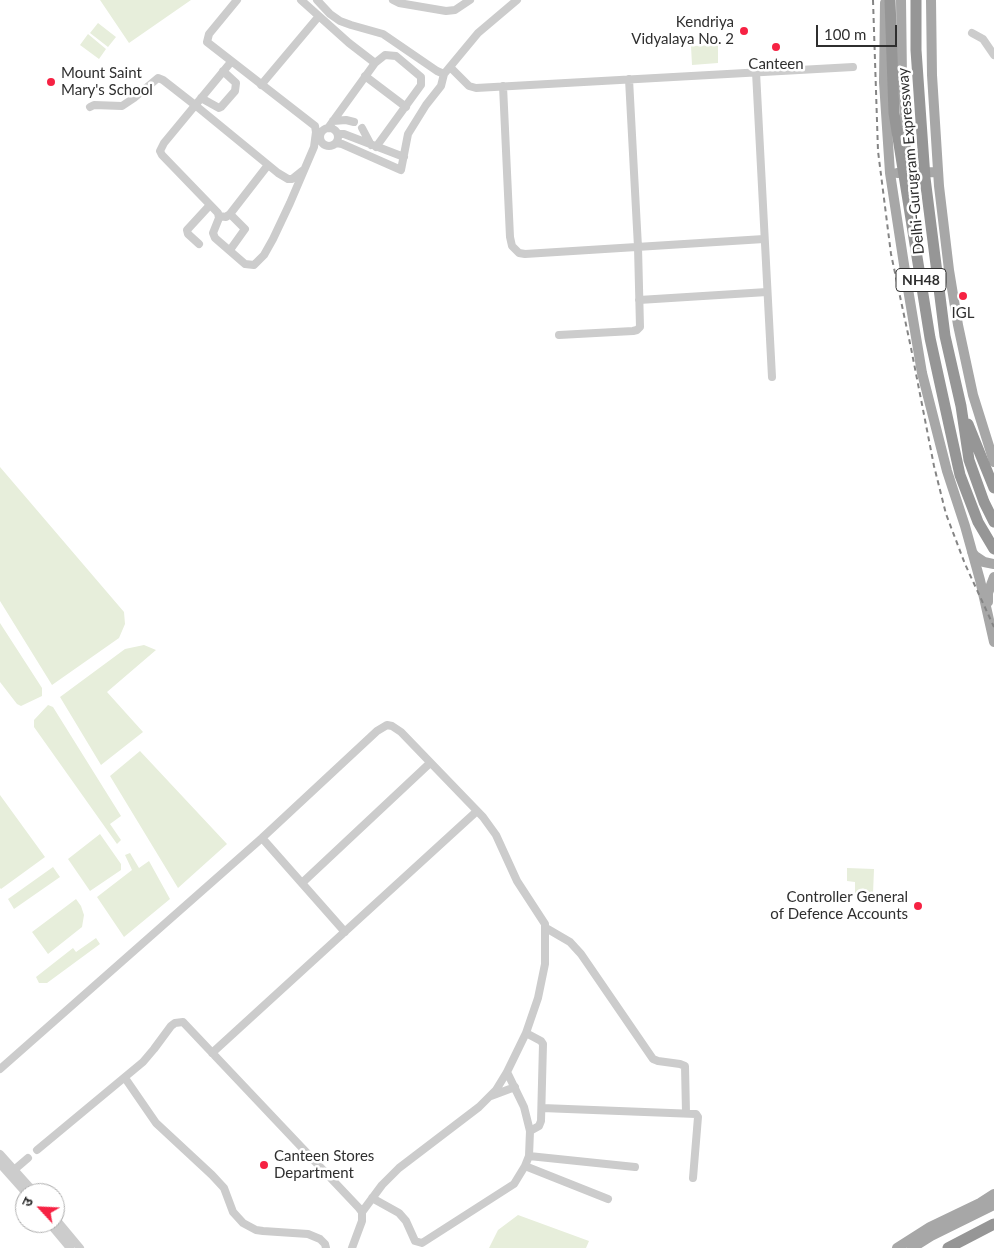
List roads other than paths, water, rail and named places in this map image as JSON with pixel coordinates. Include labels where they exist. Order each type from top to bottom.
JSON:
[{"type":"highway","name":"Delhi-Gurugram Expressway","points":[[890,0],[894,113],[930,338],[958,467],[971,506],[994,550]]},
{"type":"highway","name":"Delhi-Gurugram Expressway","points":[[916,0],[916,50],[925,178],[945,336],[961,406],[970,460],[976,481],[994,522]]},
{"type":"highway","points":[[961,406],[994,488]]},
{"type":"highway","points":[[948,1248],[994,1224]]},
{"type":"main road","points":[[885,0],[884,82],[890,173],[922,373],[980,580],[994,642]]},
{"type":"main road","points":[[901,0],[906,189]]},
{"type":"main road","points":[[931,0],[932,75],[938,172],[949,270],[958,325],[973,395],[994,462]]},
{"type":"main road","points":[[890,173],[938,172]]},
{"type":"main road","points":[[938,434],[949,447],[962,448],[976,438],[982,424]]},
{"type":"main road","points":[[970,548],[979,559],[988,564],[994,564]]},
{"type":"main road","points":[[989,618],[988,593],[994,577]]},
{"type":"main road","points":[[897,1248],[930,1227],[980,1203],[993,1200]]},
{"type":"main road","points":[[912,1248],[993,1200]]},
{"type":"street","points":[[237,0],[209,34],[207,40],[210,46],[315,126],[325,127],[338,134],[344,134],[404,157]]},
{"type":"street","points":[[302,0],[349,43],[375,63]]},
{"type":"street","points":[[317,0],[330,14],[340,20],[383,34],[444,74]]},
{"type":"street","points":[[393,0],[400,3],[451,11],[470,0]]},
{"type":"street","points":[[321,141],[331,146],[336,143],[342,144],[401,170],[408,134],[426,105],[441,86],[444,74],[478,33],[516,0]]},
{"type":"street","points":[[261,85],[319,16]]},
{"type":"street","points":[[972,33],[983,39],[994,55]]},
{"type":"street","points":[[219,216],[219,220],[213,230],[213,235],[241,261],[254,265],[261,258],[273,239],[312,154],[319,151],[320,135],[325,127],[375,63],[385,55],[396,56],[421,77],[421,85],[406,107],[374,146]]},
{"type":"street","points":[[231,62],[164,143],[160,151],[219,216],[226,217],[268,165]]},
{"type":"street","points":[[450,67],[472,88],[853,66]]},
{"type":"street","points":[[202,98],[219,108],[235,91],[236,83],[223,71]]},
{"type":"street","points":[[756,72],[772,377]]},
{"type":"street","points":[[366,76],[406,107]]},
{"type":"street","points":[[90,107],[94,105],[122,106],[158,78],[288,179],[292,179],[305,167]]},
{"type":"street","points":[[558,335],[637,330],[640,324],[629,79]]},
{"type":"street","points":[[503,86],[510,237],[515,250],[525,254],[764,240]]},
{"type":"street","points":[[325,127],[346,120],[354,122]]},
{"type":"street","points":[[362,128],[374,146]]},
{"type":"street","points":[[336,143],[338,134]]},
{"type":"street","points":[[199,244],[188,234],[187,230],[210,205]]},
{"type":"street","points":[[230,214],[245,229],[230,250]]},
{"type":"street","points":[[639,300],[767,292]]},
{"type":"street","points":[[0,1069],[262,838],[381,727],[387,725],[396,728],[477,811],[496,835],[516,881],[543,918],[546,928],[544,974],[526,1033],[507,1072],[490,1097],[399,1168],[382,1185],[362,1212],[362,1221],[352,1248]]},
{"type":"street","points":[[302,883],[430,763]]},
{"type":"street","points":[[212,1053],[477,811]]},
{"type":"street","points":[[262,838],[345,932]]},
{"type":"street","points":[[546,928],[563,937],[581,954],[654,1060],[685,1066],[686,1113]]},
{"type":"street","points":[[37,1150],[125,1078],[149,1055],[171,1026],[179,1022],[186,1024],[362,1212]]},
{"type":"street","points":[[526,1033],[543,1043],[540,1124],[530,1131]]},
{"type":"street","points":[[372,1198],[400,1213],[406,1221],[415,1241],[422,1243],[514,1184],[529,1156],[530,1131],[524,1107],[507,1072]]},
{"type":"street","points":[[125,1078],[159,1126],[224,1188],[233,1212],[243,1222],[263,1232],[298,1233],[314,1236],[322,1241],[326,1248]]},
{"type":"street","points":[[490,1097],[515,1087]]},
{"type":"street","points":[[542,1108],[696,1114],[698,1116],[693,1178]]},
{"type":"street","points":[[0,1154],[26,1183]]},
{"type":"street","points":[[529,1156],[635,1167]]},
{"type":"street","points":[[14,1170],[28,1158]]},
{"type":"street","points":[[0,1164],[17,1183]]},
{"type":"street","points":[[525,1166],[608,1198]]},
{"type":"street","points":[[65,1230],[80,1248]]},
{"type":"street","points":[[57,1233],[70,1248]]},
{"type":"railway","points":[[873,0],[878,151],[891,254],[934,466],[946,514],[965,564],[994,627]]},
{"type":"place","name":"Kendriya Vidyalaya No. 2","points":[[744,31]]},
{"type":"place","name":"Canteen","points":[[776,47]]},
{"type":"place","name":"Mount Saint Mary's School","points":[[51,82]]},
{"type":"place","name":"IGL","points":[[963,296]]},
{"type":"place","name":"Controller General of Defence Accounts","points":[[918,906]]},
{"type":"place","name":"Canteen Stores Department","points":[[264,1165]]}]
